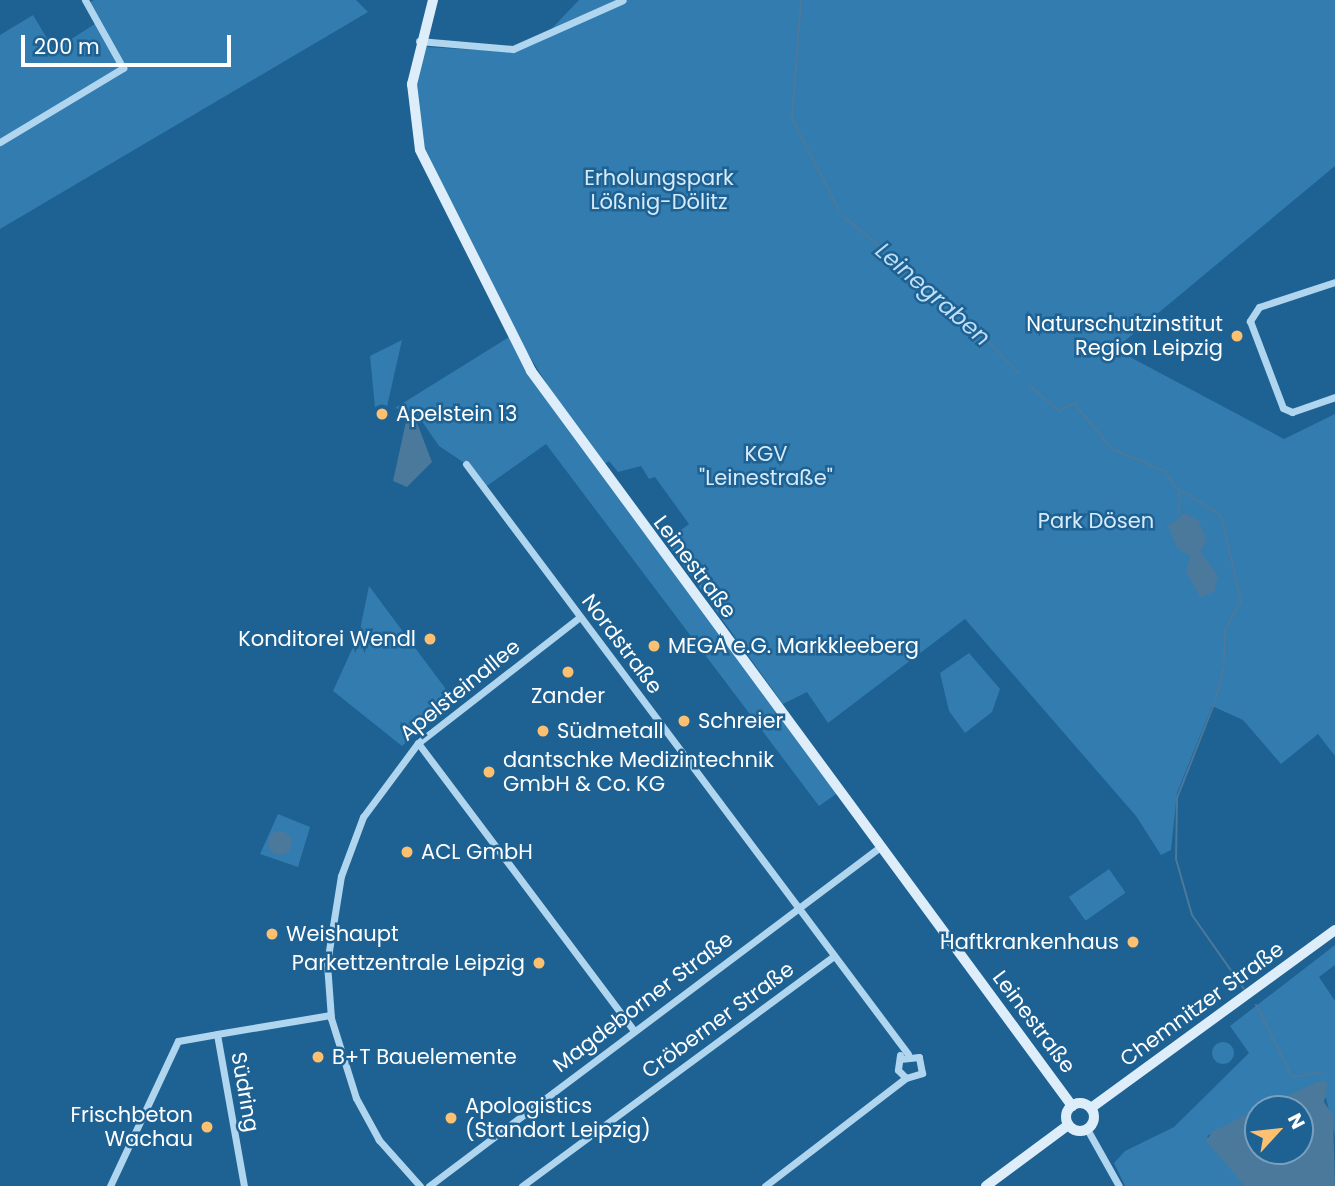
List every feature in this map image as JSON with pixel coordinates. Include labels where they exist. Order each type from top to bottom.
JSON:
[{"type":"main road","name":"Leinestraße","points":[[433,0],[418,41],[412,94],[420,150],[531,371],[1072,1106]]},
{"type":"main road","name":"Chemnitzer Straße","points":[[1091,1108],[1335,930]]},
{"type":"main road","points":[[986,1186],[1068,1125],[1072,1106],[1091,1108],[1087,1129],[1068,1125]]},
{"type":"street","points":[[0,142],[123,68],[85,0]]},
{"type":"street","points":[[418,41],[513,49],[623,0]]},
{"type":"street","points":[[1335,282],[1259,307],[1250,321],[1283,408],[1292,412],[1335,397]]},
{"type":"street","name":"Nordstraße","points":[[466,464],[899,1047],[908,1054]]},
{"type":"street","name":"Apelsteinallee","points":[[420,1186],[379,1140],[356,1098],[330,1015],[332,920],[349,846],[386,779],[418,743],[580,617]]},
{"type":"street","points":[[418,743],[634,1031]]},
{"type":"street","name":"Magdeborner Straße","points":[[429,1186],[880,847]]},
{"type":"street","name":"Cröberner Straße","points":[[522,1186],[834,957]]},
{"type":"street","name":"Südring","points":[[244,1186],[217,1034],[330,1015]]},
{"type":"street","points":[[110,1186],[178,1041],[217,1034]]},
{"type":"street","points":[[899,1047],[906,1078]]},
{"type":"street","points":[[765,1186],[906,1078],[917,1078],[923,1067],[919,1057],[908,1054],[900,1059]]},
{"type":"street","points":[[1087,1129],[1119,1186]]},
{"type":"green space","points":[[94,0],[356,0],[368,12],[0,229],[0,35],[33,15],[54,50],[98,22],[87,4]]},
{"type":"green space","points":[[579,0],[1335,0],[1335,166],[1115,349],[1284,439],[1335,414],[1335,756],[1318,734],[1281,764],[1243,720],[1212,706],[1177,793],[1171,850],[1161,855],[1136,816],[965,619],[828,723],[807,692],[783,704],[666,541],[689,524],[655,477],[649,479],[641,466],[618,472],[609,461],[603,465],[558,402],[512,328],[422,142],[415,89],[426,47],[515,52],[539,42]]},
{"type":"green space","points":[[511,336],[839,792],[819,806],[546,444],[484,488],[466,464],[439,446],[417,414],[395,408]]},
{"type":"green space","points":[[402,340],[386,411],[375,408],[370,356]]},
{"type":"green space","points":[[369,586],[454,700],[402,746],[333,691],[359,634]]},
{"type":"green space","points":[[969,653],[1000,689],[992,712],[965,733],[949,711],[940,673]]},
{"type":"green space","points":[[278,814],[310,827],[298,867],[260,854]]},
{"type":"green space","points":[[1109,869],[1126,893],[1085,921],[1069,897]]},
{"type":"green space","points":[[1335,945],[1335,965],[1319,977],[1335,1001],[1335,1136],[1326,1098],[1314,1101],[1314,1095],[1244,1095],[1244,1117],[1207,1136],[1245,1186],[1125,1186],[1114,1163],[1125,1151],[1174,1127],[1249,1053],[1230,1026]]},
{"type":"green space","points":[[1223,1042],[1231,1045],[1234,1053],[1231,1061],[1223,1064],[1215,1061],[1212,1053],[1215,1045]]},
{"type":"shaded area","points":[[407,417],[417,423],[432,462],[407,487],[393,481]]},
{"type":"shaded area","points":[[1185,513],[1199,521],[1207,541],[1200,551],[1218,576],[1214,592],[1200,597],[1186,571],[1190,556],[1177,548],[1168,526]]},
{"type":"shaded area","points":[[280,831],[289,834],[292,843],[289,852],[280,855],[271,852],[268,843],[271,834]]},
{"type":"shaded area","points":[[1322,1080],[1328,1083],[1324,1102],[1333,1115],[1335,1186],[1245,1186],[1206,1141],[1212,1132],[1244,1116],[1244,1165],[1314,1165],[1314,1095],[1289,1095]]},
{"type":"waterway","name":"Leinegraben","points":[[801,0],[792,118],[839,211]]},
{"type":"waterway","name":"Leinegraben","points":[[844,217],[958,311],[1019,373]]},
{"type":"waterway","name":"Leinegraben","points":[[1029,385],[1059,411],[1075,403],[1081,412]]},
{"type":"waterway","name":"Leinegraben","points":[[1083,414],[1112,449],[1165,471],[1174,486],[1221,515],[1241,601],[1225,630],[1224,662]]},
{"type":"waterway","points":[[1179,489],[1180,505]]},
{"type":"waterway","points":[[1179,508],[1179,514]]},
{"type":"waterway","name":"Leinegraben","points":[[1215,701],[1224,667]]},
{"type":"waterway","name":"Leinegraben","points":[[1214,704],[1177,798],[1176,859],[1192,915],[1244,989]]},
{"type":"waterway","name":"Leinegraben","points":[[1256,1005],[1292,1077],[1323,1072]]},
{"type":"place","name":"Naturschutzinstitut Region Leipzig","points":[[1237,336]]},
{"type":"place","name":"Apelstein 13","points":[[382,414]]},
{"type":"place","name":"Konditorei Wendl","points":[[430,639]]},
{"type":"place","name":"MEGA e.G. Markkleeberg","points":[[654,646]]},
{"type":"place","name":"Zander","points":[[568,672]]},
{"type":"place","name":"Schreier","points":[[684,721]]},
{"type":"place","name":"Südmetall","points":[[543,731]]},
{"type":"place","name":"dantschke Medizintechnik GmbH & Co. KG","points":[[489,772]]},
{"type":"place","name":"ACL GmbH","points":[[407,852]]},
{"type":"place","name":"Weishaupt","points":[[272,934]]},
{"type":"place","name":"Haftkrankenhaus","points":[[1133,942]]},
{"type":"place","name":"Parkettzentrale Leipzig","points":[[539,963]]},
{"type":"place","name":"B+T Bauelemente","points":[[318,1057]]},
{"type":"place","name":"Apologistics (Standort Leipzig)","points":[[451,1118]]},
{"type":"place","name":"Frischbeton Wachau","points":[[207,1127]]},
{"type":"park label","name":"Erholungspark Lößnig-Dölitz","points":[[659,190]]},
{"type":"park label","name":"KGV \"Leinestraße\"","points":[[766,466]]},
{"type":"park label","name":"Park Dösen","points":[[1096,521]]}]
